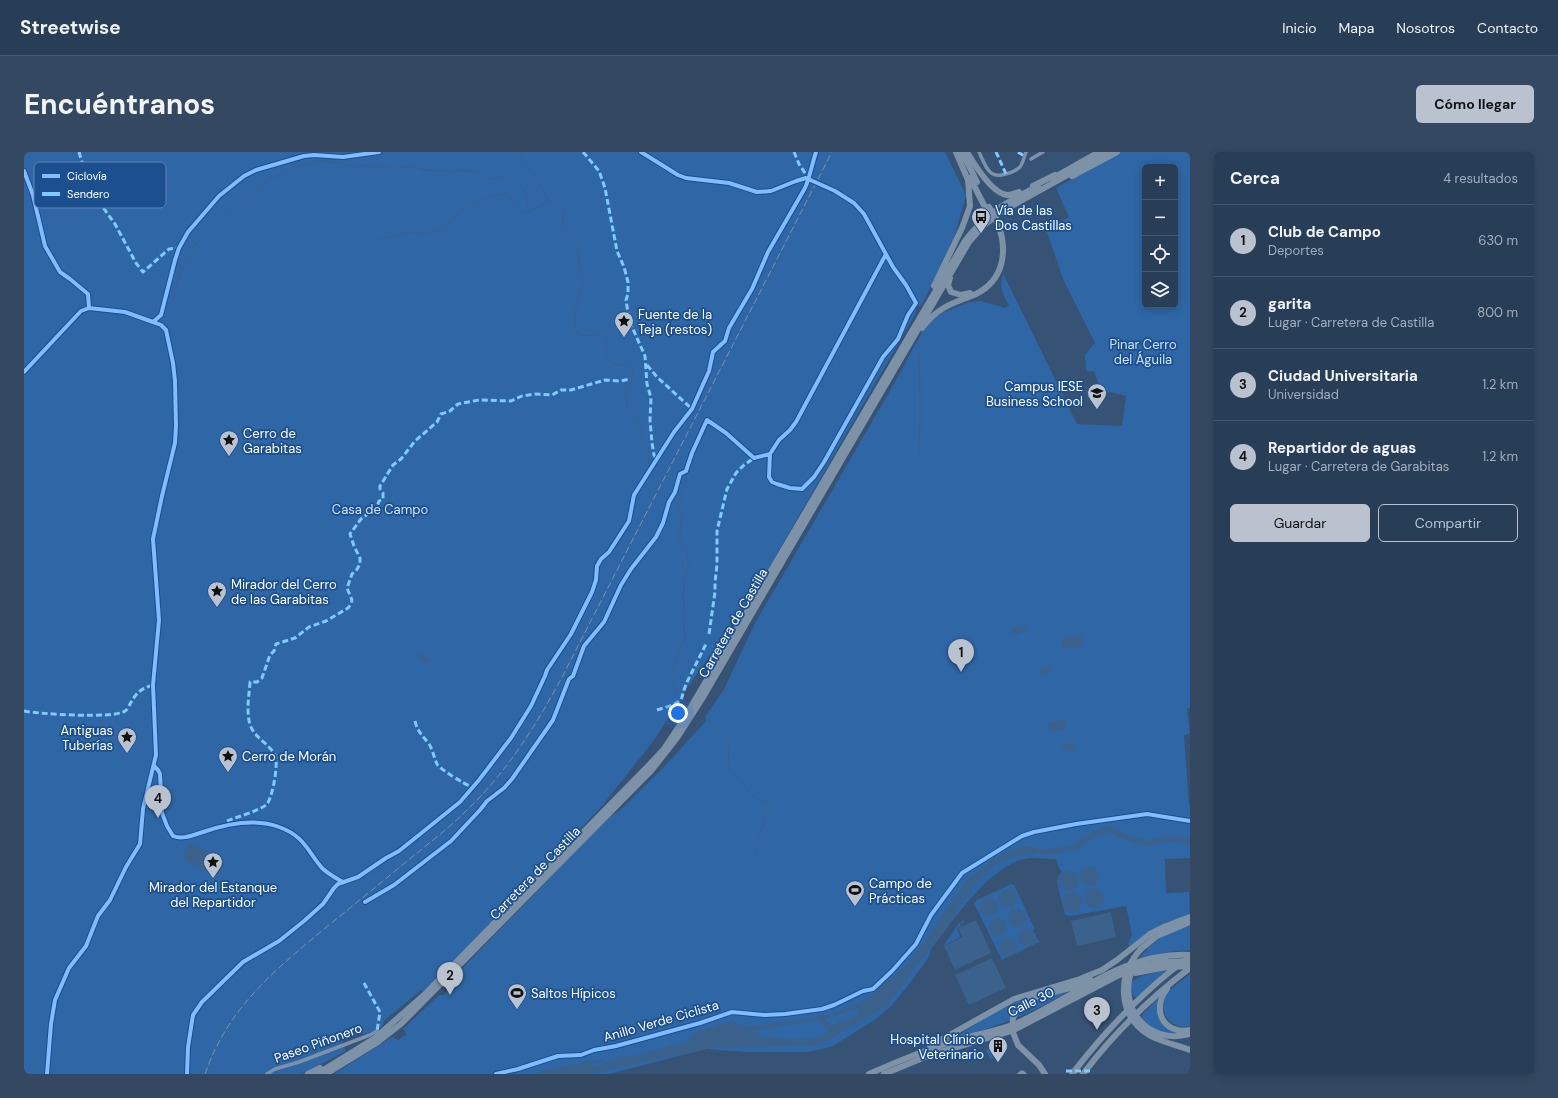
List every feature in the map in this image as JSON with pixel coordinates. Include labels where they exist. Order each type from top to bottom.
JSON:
[{"type":"highway","points":[[898,364],[921,328],[932,315],[943,308],[981,291],[996,278],[1001,266],[1003,257],[1002,239],[957,152]]},
{"type":"highway","points":[[909,334],[962,228],[969,209],[970,198],[968,180],[957,152]]},
{"type":"highway","points":[[962,152],[987,208]]},
{"type":"highway","points":[[967,152],[979,170],[994,188],[1008,195],[1019,192],[1065,171]]},
{"type":"highway","points":[[1081,162],[1094,152]]},
{"type":"highway","name":"Carretera de Castilla","points":[[699,698],[909,334],[965,241],[980,222],[1004,204],[1100,152]]},
{"type":"highway","name":"Carretera de Castilla","points":[[326,1074],[391,1032],[428,998],[668,751],[970,242],[991,218],[1109,152]]},
{"type":"highway","points":[[1030,195],[1082,172],[1117,152]]},
{"type":"highway","points":[[970,242],[966,252],[950,278],[948,285],[951,292],[955,294],[967,294],[979,288],[989,280],[996,271],[1000,261],[1001,248],[996,225]]},
{"type":"highway","name":"Carretera de Castilla","points":[[317,1074],[375,1038],[400,1017],[439,980],[648,766],[684,723]]},
{"type":"highway","points":[[912,1055],[1014,999],[1080,979],[1102,970],[1150,934],[1166,926],[1190,918]]},
{"type":"highway","points":[[1190,923],[1161,937],[1132,959],[1124,980],[1123,995],[1128,1012],[1134,1022],[1150,1036],[1190,1050]]},
{"type":"highway","points":[[1142,950],[1133,966],[1128,981],[1128,995],[1133,1012],[1142,1023],[1154,1032],[1172,1036],[1190,1034]]},
{"type":"highway","name":"Calle 30","points":[[869,1074],[912,1055],[1013,1024],[1041,1011],[1109,973],[1135,962],[1169,955],[1190,956]]},
{"type":"highway","points":[[1072,1074],[1087,1054],[1144,994],[1190,956]]},
{"type":"highway","name":"Calle 30","points":[[884,1074],[930,1055],[1014,1030],[1029,1024],[1116,977],[1136,968],[1163,962],[1190,961]]},
{"type":"highway","points":[[1029,1024],[1035,1023],[1135,972],[1167,967],[1189,968]]},
{"type":"highway","points":[[1083,1074],[1094,1059],[1125,1024],[1157,994],[1189,968]]},
{"type":"highway","points":[[1044,1072],[1018,1045],[1012,1030],[1013,1018],[1019,1007],[1030,999],[1109,973]]},
{"type":"highway","points":[[1175,980],[1161,999],[1161,1017],[1165,1024],[1169,1027],[1182,1031],[1190,1030]]},
{"type":"highway","points":[[308,1074],[359,1048]]},
{"type":"street","points":[[978,152],[989,171],[994,174],[1001,175],[1018,168],[1021,165],[1026,152]]},
{"type":"street","points":[[1031,159],[1043,152]]},
{"type":"street","points":[[811,179],[823,186]]},
{"type":"street","points":[[24,372],[74,317],[84,310],[89,308],[97,308],[125,312],[153,322],[166,330],[173,363],[177,405],[175,444],[153,539],[159,620],[153,685],[156,755],[143,809],[140,844],[110,900],[98,916],[86,946],[69,968],[55,1000],[51,1024],[47,1074]]},
{"type":"street","name":"Paseo Piñonero","points":[[267,1074],[275,1069],[299,1062],[377,1031]]},
{"type":"street","points":[[1019,1074],[1022,1072],[1025,1074]]},
{"type":"green space","name":"Casa de Campo","points":[[24,152],[945,152],[966,195],[955,235],[925,299],[920,307],[918,305],[916,307],[916,313],[770,566],[736,619],[687,688],[655,739],[602,806],[512,902],[423,992],[421,990],[384,1021],[382,1027],[369,1033],[340,1038],[346,1051],[302,1074],[24,1074]]},
{"type":"green space","name":"Pinar Cerro del Águila","points":[[1121,152],[1190,152],[1190,708],[1187,709],[1190,733],[1184,736],[1190,805],[1190,858],[1165,859],[1166,893],[1189,892],[1190,916],[1166,922],[1130,948],[1128,944],[1132,935],[1126,906],[1071,916],[1065,915],[1057,883],[1058,876],[1062,872],[1056,859],[1024,859],[1007,866],[994,875],[971,898],[931,949],[929,957],[891,1006],[876,1019],[831,1047],[808,1052],[745,1052],[706,1049],[609,1074],[334,1074],[392,1037],[398,1040],[407,1034],[403,1029],[439,995],[444,995],[449,988],[448,985],[450,981],[609,817],[619,811],[662,769],[706,721],[705,717],[724,689],[755,623],[895,382],[922,332],[934,318],[944,312],[970,302],[981,301],[1005,308],[1009,305],[1002,289],[1003,273],[1077,424],[1122,426],[1126,396],[1101,390],[1094,371],[1086,371],[1085,355],[1095,343],[1063,279],[1046,229],[1069,217],[1056,188]]},
{"type":"green space","points":[[1011,884],[1014,885],[1035,929],[1033,930],[1039,942],[1002,960],[974,903],[977,900]]},
{"type":"green space","points":[[964,920],[965,921],[960,924],[961,926],[957,928],[960,937],[943,946],[959,923]]},
{"type":"green space","points":[[1190,926],[1190,950],[1167,952],[1140,958],[1150,946],[1162,937]]},
{"type":"green space","points":[[1167,970],[1136,998],[1129,991],[1130,982],[1142,976]]},
{"type":"green space","points":[[1190,974],[1190,1026],[1178,1026],[1168,1020],[1165,1015],[1163,1004],[1169,991]]},
{"type":"green space","points":[[1069,991],[1041,1007],[1013,1019],[984,1030],[952,1039],[1007,1005],[1035,996]]},
{"type":"green space","points":[[1161,995],[1162,1021],[1187,1031],[1180,1033],[1161,1032],[1151,1027],[1141,1016]]},
{"type":"green space","points":[[998,1049],[1003,1053],[990,1059],[986,1050]]},
{"type":"shaded area","points":[[1026,626],[1027,631],[1012,635],[1011,629]]},
{"type":"shaded area","points":[[1082,635],[1083,646],[1063,649],[1061,638]]},
{"type":"shaded area","points":[[421,652],[430,659],[429,662],[427,663],[420,659],[419,654]]},
{"type":"shaded area","points":[[1050,666],[1052,672],[1040,676],[1038,670]]},
{"type":"shaded area","points":[[1064,719],[1066,728],[1051,732],[1048,723]]},
{"type":"shaded area","points":[[1074,742],[1076,749],[1064,751],[1062,745]]},
{"type":"shaded area","points":[[189,843],[226,860],[218,877],[182,859]]},
{"type":"shaded area","points":[[1023,846],[1034,848],[1036,854],[1017,856],[997,863],[975,884],[957,909],[946,930],[923,957],[886,1006],[820,1045],[711,1048],[587,1074],[536,1074],[547,1069],[557,1069],[564,1065],[576,1065],[584,1062],[606,1060],[588,1065],[598,1066],[625,1055],[628,1057],[639,1055],[678,1044],[685,1044],[695,1032],[732,1021],[741,1026],[764,1025],[813,1018],[839,1011],[860,1003],[909,963],[968,879],[995,858]],"holes":[[[855,1009],[860,1009],[853,1017],[837,1023],[826,1034],[814,1038],[796,1039],[764,1037],[758,1035],[757,1030],[825,1019]]]},
{"type":"shaded area","points":[[1089,866],[1096,869],[1099,876],[1096,883],[1089,886],[1082,883],[1079,876],[1082,869]]},
{"type":"shaded area","points":[[1068,871],[1075,874],[1078,881],[1075,888],[1068,891],[1061,888],[1058,881],[1061,874]]},
{"type":"shaded area","points":[[1094,888],[1101,891],[1104,898],[1101,905],[1094,908],[1087,905],[1084,898],[1087,891]]},
{"type":"shaded area","points":[[1008,889],[1014,892],[1017,898],[1014,904],[1008,907],[1002,904],[999,898],[1002,892]]},
{"type":"shaded area","points":[[1072,892],[1079,895],[1082,902],[1079,909],[1072,912],[1065,909],[1062,902],[1065,895]]},
{"type":"shaded area","points":[[989,898],[995,901],[998,907],[995,913],[989,916],[983,913],[980,907],[983,901]]},
{"type":"shaded area","points":[[1017,909],[1023,912],[1026,918],[1023,924],[1017,927],[1011,924],[1008,918],[1011,912]]},
{"type":"shaded area","points":[[1111,912],[1116,937],[1077,946],[1071,921]]},
{"type":"shaded area","points":[[998,918],[1004,921],[1007,927],[1004,933],[998,936],[992,933],[989,927],[992,921]]},
{"type":"shaded area","points":[[976,920],[991,953],[955,970],[944,946],[962,937],[958,928]]},
{"type":"shaded area","points":[[1027,929],[1033,932],[1036,938],[1033,944],[1027,947],[1021,944],[1018,938],[1021,932]]},
{"type":"shaded area","points":[[1008,938],[1014,941],[1017,947],[1014,953],[1008,956],[1002,953],[999,947],[1002,941]]},
{"type":"shaded area","points":[[992,958],[1006,988],[969,1005],[955,975]]},
{"type":"waterway","points":[[519,152],[523,161],[535,177],[548,200],[565,209],[563,223],[569,237],[578,247],[581,276],[584,285],[576,308],[575,331],[582,335],[589,336],[604,332],[608,337],[606,349],[609,361],[619,366],[628,365],[633,369],[632,382],[626,390],[625,396],[628,406],[639,423],[641,429],[640,436],[650,466],[658,472]]},
{"type":"waterway","points":[[173,299],[178,278],[200,235],[227,212],[245,201],[270,178],[278,176],[292,168],[316,161],[340,163],[354,167],[362,165],[376,167],[383,165],[390,168],[413,166],[434,172],[442,170],[450,173],[466,170],[478,173],[493,180],[507,175],[515,180],[524,190],[530,211]]},
{"type":"waterway","points":[[374,241],[408,232],[424,234],[442,229],[446,227],[458,213],[469,207],[477,206],[483,200],[496,195],[509,196],[521,212],[526,213],[532,210]]},
{"type":"waterway","points":[[534,209],[550,201]]},
{"type":"waterway","points":[[919,342],[919,455]]},
{"type":"waterway","points":[[673,480],[681,483],[683,486],[679,506],[682,516],[680,542],[687,554],[688,562],[688,570],[684,577],[683,595],[685,637],[673,669],[675,675],[672,682],[674,685],[675,694],[678,697]]},
{"type":"waterway","points":[[708,718],[714,728],[729,741],[728,760],[730,769],[753,796],[766,801],[770,807],[759,835],[756,850],[759,858]]},
{"type":"waterway","points":[[1028,849],[1045,852],[1076,848],[1092,836],[1111,829],[1120,835],[1145,843],[1178,838],[1190,843]]},
{"type":"waterway","points":[[850,1000],[852,1005]]},
{"type":"waterway","points":[[819,1018],[835,1032]]},
{"type":"railway","points":[[205,1074],[215,1050],[227,1029],[240,1009],[256,991],[290,957],[459,817],[494,781],[519,749],[541,715],[561,679],[832,152]]},
{"type":"marked path","points":[[79,152],[82,162]]},
{"type":"marked path","points":[[583,152],[599,171],[605,188],[617,251],[624,267],[628,282],[628,294],[626,300],[629,320],[645,356],[647,384],[651,398],[650,420],[652,443],[654,455],[657,460]]},
{"type":"marked path","points":[[794,152],[799,164],[809,179]]},
{"type":"marked path","points":[[996,152],[1006,174]]},
{"type":"marked path","points":[[1018,152],[1024,156]]},
{"type":"marked path","points":[[103,208],[115,224],[136,263],[143,272],[169,249],[179,248]]},
{"type":"marked path","points":[[647,365],[657,377],[692,409]]},
{"type":"marked path","points":[[227,821],[253,812],[266,805],[274,782],[276,766],[275,755],[255,734],[250,725],[248,709],[250,682],[257,682],[262,678],[270,655],[274,651],[276,644],[295,638],[309,627],[326,621],[348,608],[351,604],[352,600],[347,588],[352,574],[356,571],[360,564],[360,558],[350,534],[361,519],[377,507],[379,501],[383,499],[383,493],[380,486],[393,465],[401,459],[415,441],[437,422],[441,414],[450,411],[458,404],[479,400],[511,401],[522,396],[535,394],[552,395],[561,390],[571,390],[605,380],[620,381],[630,379]]},
{"type":"marked path","points":[[709,634],[715,592],[717,531],[727,489],[736,473],[744,465],[754,458],[757,458]]},
{"type":"marked path","points":[[657,710],[673,705],[681,700],[686,684],[706,644]]},
{"type":"marked path","points":[[24,711],[76,715],[107,715],[118,713],[125,711],[139,692],[153,685]]},
{"type":"marked path","points":[[415,721],[419,731],[430,746],[439,766],[452,776],[470,786]]},
{"type":"marked path","points":[[364,983],[380,1012],[377,1031]]},
{"type":"marked path","points":[[1066,1071],[1093,1071]]},
{"type":"cycle path","points":[[153,322],[161,315],[175,260],[179,248],[188,232],[219,196],[244,176],[256,170],[304,156],[314,155],[343,157],[379,152]]},
{"type":"cycle path","points":[[641,152],[678,175],[686,178],[729,183],[757,192],[771,191],[806,178],[835,191],[854,203],[864,214],[893,267],[906,285],[916,303],[908,315],[898,339],[883,357],[814,477],[802,489],[790,488],[772,482],[769,477],[770,454],[779,440],[796,422],[886,254]]},
{"type":"cycle path","points":[[187,1074],[188,1047],[193,1015],[202,1002],[243,962],[279,941],[304,921],[323,904],[338,884],[358,877],[399,851],[460,802],[511,738],[531,706],[547,670],[571,634],[592,592],[596,580],[597,566],[601,559],[609,552],[629,521],[634,495],[674,432],[692,409],[709,371],[713,352],[725,341],[729,328],[752,289],[768,252],[805,188],[816,152]]},
{"type":"cycle path","points":[[24,171],[34,199]]},
{"type":"cycle path","points":[[36,208],[45,246],[60,272],[88,294],[89,308]]},
{"type":"cycle path","points":[[24,372],[81,311],[89,308],[125,312],[161,325],[166,330],[175,381],[175,443],[153,539],[159,620],[153,685],[156,755],[143,809],[140,844],[126,867],[110,900],[98,916],[86,946],[69,968],[55,1000],[51,1024],[47,1074]]},
{"type":"cycle path","points":[[365,902],[394,885],[451,841],[487,801],[504,788],[512,779],[553,720],[569,679],[573,676],[584,646],[604,622],[621,585],[631,569],[656,537],[663,523],[669,502],[675,492],[680,474],[686,471],[692,453],[707,420],[726,433],[754,458],[770,454]]},
{"type":"cycle path","points":[[154,766],[160,774],[162,813],[173,836],[188,837],[221,827],[241,823],[270,824],[279,827],[300,839],[322,868],[343,882]]},
{"type":"cycle path","name":"Anillo Verde Ciclista","points":[[496,1074],[518,1069],[558,1056],[581,1055],[594,1050],[616,1046],[700,1023],[732,1012],[765,1015],[785,1014],[822,1009],[834,1005],[863,991],[873,989],[892,971],[916,944],[931,915],[962,873],[1022,836],[1034,832],[1076,824],[1147,814],[1190,821]]},
{"type":"place","name":"Vía de las Dos Castillas","points":[[981,234]]},
{"type":"place","name":"Fuente de la Teja (restos)","points":[[624,338]]},
{"type":"place","name":"Campus IESE Business School","points":[[1097,410]]},
{"type":"place","name":"Cerro de Garabitas","points":[[229,457]]},
{"type":"place","name":"Mirador del Cerro de las Garabitas","points":[[217,608]]},
{"type":"place","name":"Club de Campo","points":[[961,672]]},
{"type":"place","name":"Antiguas Tuberías","points":[[127,754]]},
{"type":"place","name":"Cerro de Morán","points":[[228,773]]},
{"type":"place","name":"Repartidor de aguas","points":[[158,818]]},
{"type":"place","name":"Mirador del Estanque del Repartidor","points":[[213,879]]},
{"type":"place","name":"Campo de Prácticas","points":[[855,907]]},
{"type":"place","name":"garita","points":[[450,995]]},
{"type":"place","name":"Saltos Hípicos","points":[[517,1010]]},
{"type":"place","name":"Ciudad Universitaria","points":[[1097,1030]]},
{"type":"place","name":"Hospital Clínico Veterinario","points":[[998,1063]]}]
